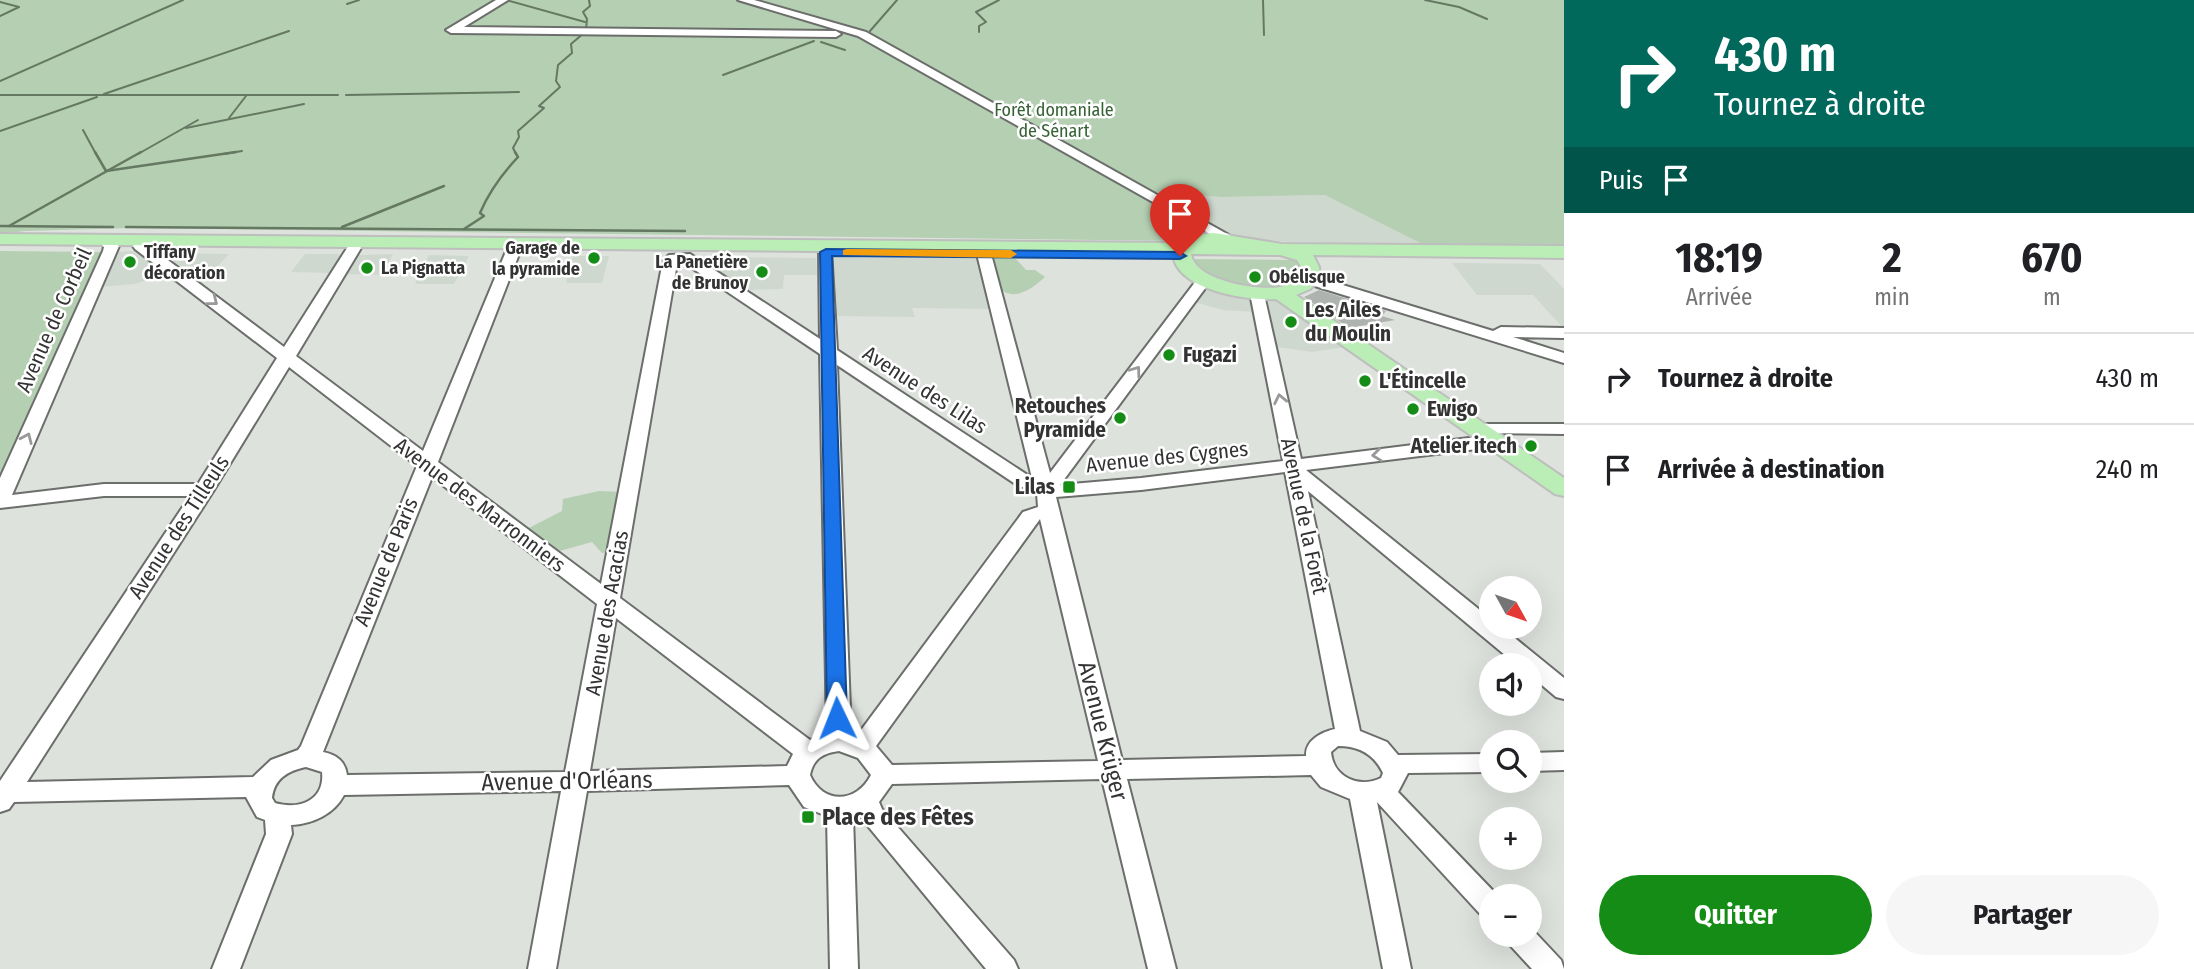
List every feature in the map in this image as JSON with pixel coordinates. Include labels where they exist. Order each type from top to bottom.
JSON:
[{"type":"main road","points":[[0,239],[166,246],[514,249],[680,254],[984,254],[1229,239],[1296,253],[1564,252]]},
{"type":"main road","points":[[0,245],[108,242],[166,246],[1189,242],[1296,253],[1564,259]]},
{"type":"main road","points":[[1189,242],[1189,271],[1205,280],[1269,293],[1564,489]]},
{"type":"main road","points":[[1261,244],[1347,247],[1363,251]]},
{"type":"main road","points":[[1269,293],[1310,280],[1310,267],[1296,253]]},
{"type":"street","points":[[503,0],[452,30],[862,34]]},
{"type":"street","points":[[743,0],[862,34],[1029,126],[1189,242]]},
{"type":"street","name":"Avenue de Corbeil","points":[[0,501],[108,242]]},
{"type":"street","name":"Avenue des Marronniers","points":[[166,246],[286,357],[609,601],[802,763]]},
{"type":"street","name":"Avenue des Tilleuls","points":[[2,796],[204,490],[354,248]]},
{"type":"street","name":"Avenue de Paris","points":[[306,758],[312,750],[514,249]]},
{"type":"street","points":[[826,252],[827,352],[850,745]]},
{"type":"street","name":"Avenue des Lilas","points":[[680,254],[1024,481],[1047,492]]},
{"type":"street","name":"Avenue des Acacias","points":[[542,969],[670,261],[680,254]]},
{"type":"street","name":"Avenue Krüger","points":[[984,254],[1047,492],[1162,969]]},
{"type":"street","points":[[850,745],[1030,516],[1036,513],[1047,492],[1205,280]]},
{"type":"street","points":[[1310,280],[1564,358]]},
{"type":"street","name":"Avenue de la Forêt","points":[[1269,293],[1295,468],[1346,725],[1351,738]]},
{"type":"street","points":[[1490,335],[1500,332],[1564,332]]},
{"type":"street","points":[[1485,435],[1564,429]]},
{"type":"street","name":"Avenue des Cygnes","points":[[1047,492],[1295,468],[1485,435]]},
{"type":"street","points":[[1295,468],[1564,691]]},
{"type":"street","points":[[0,501],[104,490],[204,490]]},
{"type":"street","points":[[1372,792],[1392,783],[1395,777],[1392,764],[1376,747],[1351,738],[1331,739],[1323,743],[1318,749],[1319,765],[1334,782],[1372,792],[1479,895]]},
{"type":"street","points":[[820,745],[850,745],[877,760],[884,775],[876,793],[853,804],[827,806],[805,794],[802,763],[820,745]]},
{"type":"street","points":[[306,758],[317,759],[334,768],[337,785],[324,803],[302,814],[277,816],[261,805],[260,787],[265,778],[283,764],[306,758]]},
{"type":"street","points":[[1542,762],[1564,761]]},
{"type":"street","name":"Avenue d'Orléans","points":[[337,785],[780,777],[802,763]]},
{"type":"street","points":[[1392,764],[1479,763]]},
{"type":"street","points":[[884,775],[1319,765]]},
{"type":"street","points":[[2,796],[260,787]]},
{"type":"street","points":[[1372,792],[1396,969]]},
{"type":"street","points":[[845,969],[853,804]]},
{"type":"street","points":[[853,804],[877,821],[1004,969]]},
{"type":"street","points":[[226,969],[279,834],[277,816]]},
{"type":"street","points":[[1530,947],[1551,969]]},
{"type":"shaded area","points":[[1153,192],[1221,197],[1326,195],[1424,245],[1288,242],[1240,237],[1211,225]]},
{"type":"shaded area","points":[[135,251],[168,273],[135,284],[100,287],[117,252]]},
{"type":"shaded area","points":[[166,253],[229,254],[201,284],[163,257]]},
{"type":"shaded area","points":[[305,254],[341,255],[331,273],[291,272]]},
{"type":"shaded area","points":[[393,254],[382,275],[344,274],[353,257]]},
{"type":"shaded area","points":[[429,255],[469,256],[454,284],[415,284]]},
{"type":"shaded area","points":[[573,256],[609,256],[602,283],[566,283]]},
{"type":"shaded area","points":[[816,258],[817,275],[784,275],[783,289],[741,290],[697,259]]},
{"type":"shaded area","points":[[978,258],[991,309],[912,308],[915,317],[834,316],[832,260]]},
{"type":"shaded area","points":[[1452,263],[1540,264],[1564,289],[1564,329],[1533,295],[1477,295]]},
{"type":"shaded area","points":[[1206,287],[1251,297],[1254,312],[1223,310],[1194,302]]},
{"type":"shaded area","points":[[1268,301],[1275,301],[1344,347],[1312,352],[1277,347]]},
{"type":"green space","name":"Forêt domaniale de Sénart","points":[[0,0],[1564,0],[1564,247],[1424,245],[1325,195],[1221,197],[1155,192],[1211,225],[1190,227],[1181,241],[131,228],[0,234]]},
{"type":"green space","points":[[0,251],[100,252],[100,255],[0,476]]},
{"type":"green space","points":[[995,258],[1016,259],[1026,270],[1035,270],[1045,277],[1021,293],[1006,293],[987,273]]},
{"type":"green space","points":[[1190,259],[1295,260],[1301,263],[1302,273],[1295,281],[1281,287],[1254,289],[1206,277]]},
{"type":"green space","points":[[599,491],[622,492],[611,552],[602,553],[592,542],[556,552],[527,529],[562,511],[563,499]]},
{"type":"building","points":[[1319,290],[1386,311],[1382,316],[1395,320],[1349,328],[1304,297]]},
{"type":"waterway","points":[[0,81],[183,0]]},
{"type":"waterway","points":[[347,4],[359,0]]},
{"type":"waterway","points":[[506,0],[585,22]]},
{"type":"waterway","points":[[586,30],[587,19],[583,12],[590,6],[589,0]]},
{"type":"waterway","points":[[870,31],[897,0]]},
{"type":"waterway","points":[[979,32],[979,26],[986,22],[976,12],[999,0]]},
{"type":"waterway","points":[[1263,0],[1264,35]]},
{"type":"waterway","points":[[1425,0],[1459,7],[1487,19]]},
{"type":"waterway","points":[[0,2],[19,7],[0,16]]},
{"type":"waterway","points":[[104,94],[289,31]]},
{"type":"waterway","points":[[515,152],[513,148],[519,137],[518,131],[544,108],[539,106],[560,87],[556,81],[558,65],[572,53],[571,44],[584,33]]},
{"type":"waterway","points":[[723,75],[814,41]]},
{"type":"waterway","points":[[821,42],[845,50]]},
{"type":"waterway","points":[[346,95],[519,92]]},
{"type":"waterway","points":[[0,95],[338,95]]},
{"type":"waterway","points":[[229,118],[246,96]]},
{"type":"waterway","points":[[0,131],[97,97]]},
{"type":"waterway","points":[[186,128],[304,104]]},
{"type":"waterway","points":[[138,154],[198,120]]},
{"type":"waterway","points":[[83,130],[96,154]]},
{"type":"waterway","points":[[236,152],[242,151]]},
{"type":"waterway","points":[[95,152],[107,171]]},
{"type":"waterway","points":[[107,171],[141,152]]},
{"type":"waterway","points":[[107,171],[236,152]]},
{"type":"waterway","points":[[224,154],[236,152]]},
{"type":"waterway","points":[[464,229],[484,216],[480,213],[496,183],[518,157],[515,152]]},
{"type":"waterway","points":[[9,226],[107,171]]},
{"type":"waterway","points":[[342,227],[444,186]]},
{"type":"waterway","points":[[0,226],[113,227]]},
{"type":"waterway","points":[[126,227],[685,231]]},
{"type":"slow traffic","points":[[847,252],[1011,254]]},
{"type":"place","name":"Garage de la pyramide","points":[[594,258]]},
{"type":"place","name":"Tiffany décoration","points":[[130,262]]},
{"type":"place","name":"La Pignatta","points":[[367,268]]},
{"type":"place","name":"La Panetière de Brunoy","points":[[762,272]]},
{"type":"place","name":"Obélisque","points":[[1255,277]]},
{"type":"place","name":"Les Ailes du Moulin","points":[[1291,322]]},
{"type":"place","name":"Fugazi","points":[[1169,355]]},
{"type":"place","name":"L'Étincelle","points":[[1365,381]]},
{"type":"place","name":"Ewigo","points":[[1413,409]]},
{"type":"place","name":"Retouches Pyramide","points":[[1120,418]]},
{"type":"place","name":"Atelier itech","points":[[1531,446]]},
{"type":"place","name":"Lilas","points":[[1069,487]]},
{"type":"place","name":"Place des Fêtes","points":[[808,817]]},
{"type":"route","points":[[837,718],[824,258],[826,252],[1180,256]]}]
